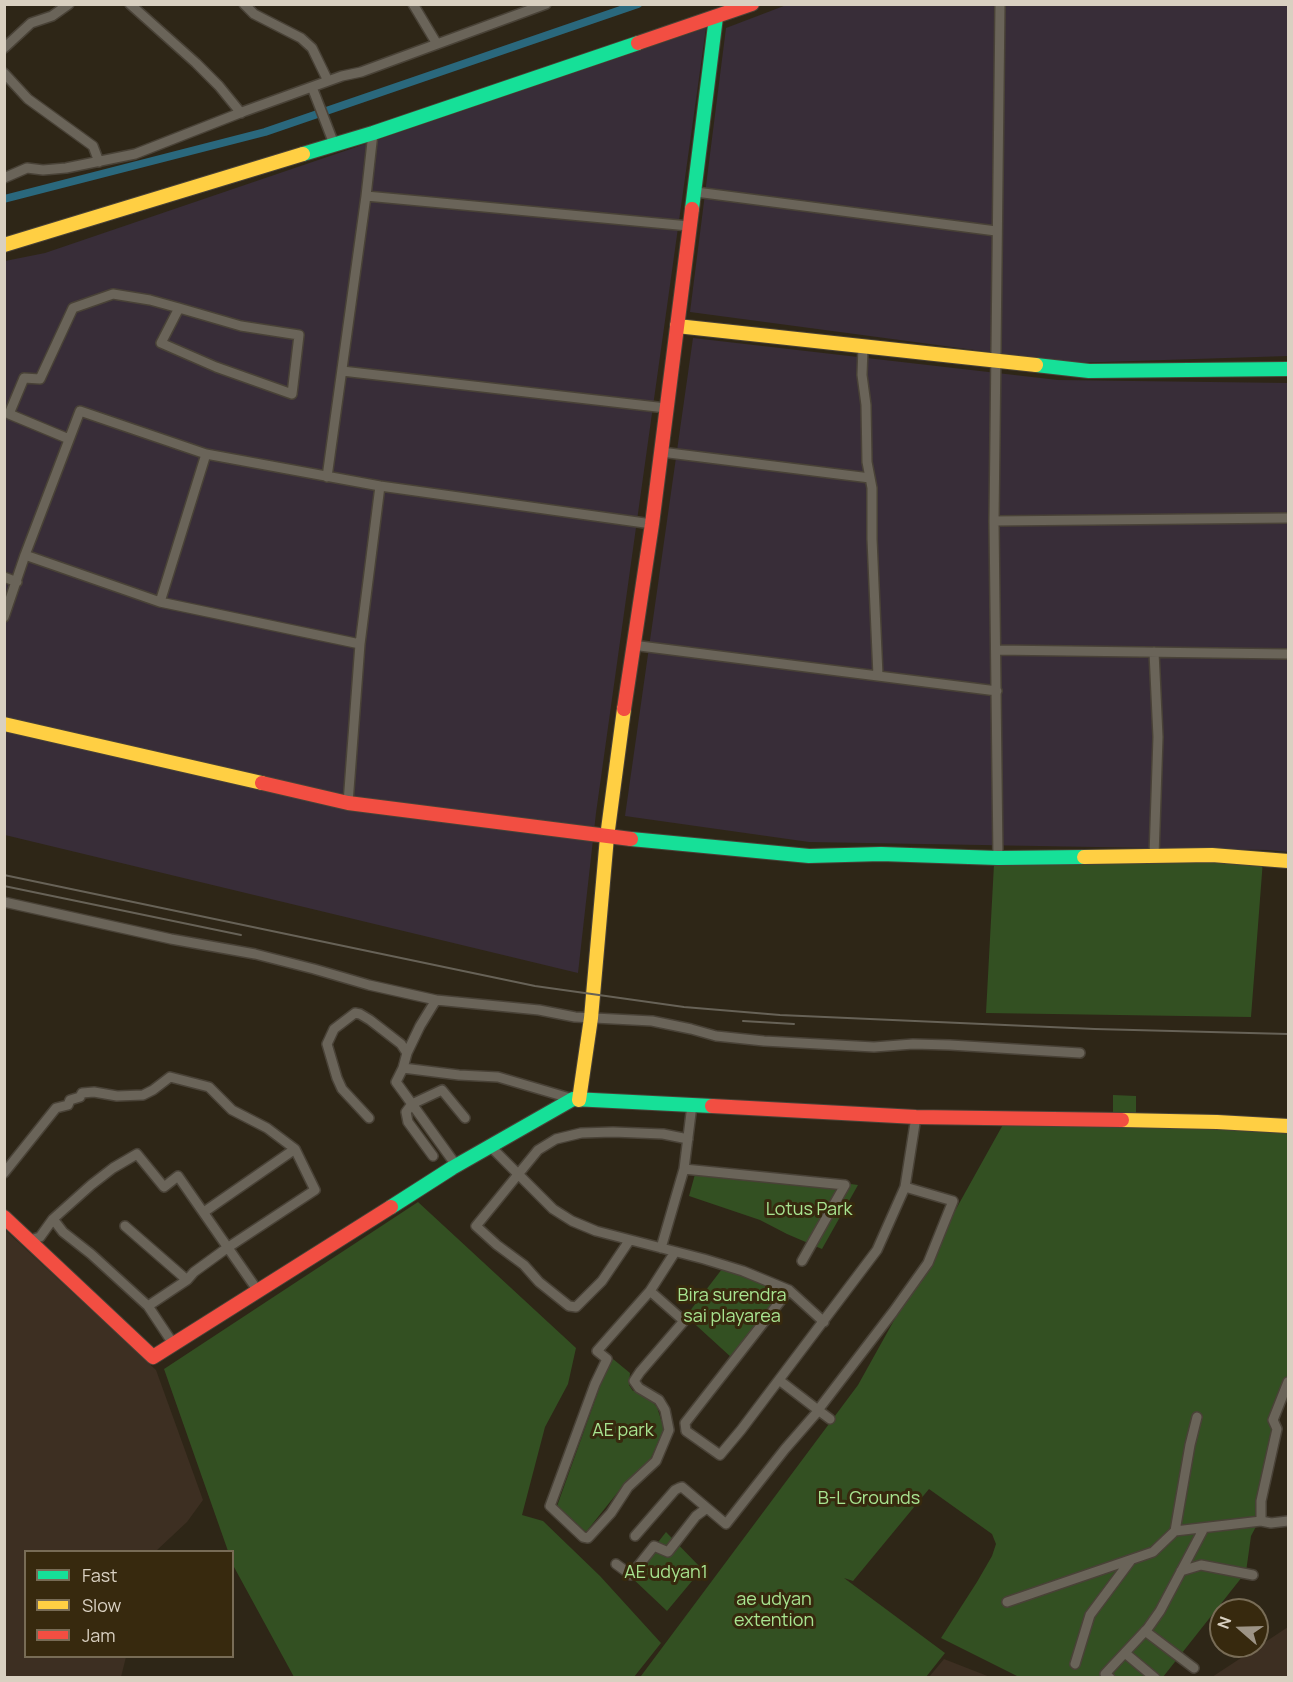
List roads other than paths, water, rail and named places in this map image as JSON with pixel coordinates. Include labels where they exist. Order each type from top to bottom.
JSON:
[{"type":"street","points":[[4,48],[31,23],[52,16],[69,4]]},
{"type":"street","points":[[130,4],[196,63],[241,113]]},
{"type":"street","points":[[244,4],[254,14],[301,38],[312,48],[328,81]]},
{"type":"street","points":[[413,4],[437,44]]},
{"type":"street","points":[[4,178],[27,168],[43,170],[135,154],[241,113],[314,92],[328,81],[546,4]]},
{"type":"street","points":[[4,244],[373,133],[718,11],[752,4]]},
{"type":"street","points":[[998,858],[994,521],[1000,4]]},
{"type":"street","points":[[576,1100],[591,1018],[607,837],[632,645],[652,524],[718,11]]},
{"type":"street","points":[[4,73],[28,99],[93,146],[99,162]]},
{"type":"street","points":[[314,92],[334,144]]},
{"type":"street","points":[[327,477],[373,133]]},
{"type":"street","points":[[696,192],[996,231]]},
{"type":"street","points":[[366,196],[689,226]]},
{"type":"street","points":[[69,439],[9,414],[24,378],[40,379],[73,308],[114,294],[150,300],[179,308],[241,326],[299,335],[292,394],[216,367],[161,343],[179,308]]},
{"type":"street","points":[[677,326],[1089,371],[1288,369]]},
{"type":"street","points":[[863,347],[862,375],[866,405],[867,462],[872,488],[878,676]]},
{"type":"street","points":[[342,371],[666,408]]},
{"type":"street","points":[[4,617],[80,411],[206,454],[380,486],[652,524]]},
{"type":"street","points":[[661,452],[870,478]]},
{"type":"street","points":[[160,602],[206,454]]},
{"type":"street","points":[[348,803],[360,644],[380,486]]},
{"type":"street","points":[[994,521],[1288,518]]},
{"type":"street","points":[[25,555],[160,602],[360,644]]},
{"type":"street","points":[[4,578],[17,582]]},
{"type":"street","points":[[632,645],[997,692]]},
{"type":"street","points":[[996,650],[1288,654]]},
{"type":"street","points":[[1154,652],[1158,737],[1154,856]]},
{"type":"street","points":[[4,724],[348,803],[607,837],[809,856],[881,854],[998,858],[1212,855],[1288,861]]},
{"type":"street","points":[[4,902],[171,939],[255,954],[369,985],[436,999],[591,1018],[652,1021],[716,1036],[764,1041],[874,1047],[913,1044],[950,1045],[1080,1053]]},
{"type":"street","points":[[436,999],[407,1053],[396,1082],[456,1166]]},
{"type":"street","points":[[369,1118],[342,1089],[337,1078],[327,1044],[334,1029],[355,1013],[360,1014],[401,1044],[407,1053]]},
{"type":"street","points":[[403,1068],[498,1077],[576,1100],[916,1117],[1217,1122],[1288,1126]]},
{"type":"street","points":[[442,1073],[442,1090],[465,1118]]},
{"type":"street","points":[[4,1173],[56,1108],[68,1105],[70,1100],[82,1093],[94,1092],[117,1096],[143,1095],[170,1077],[209,1087],[232,1110],[267,1128],[296,1149],[315,1190],[227,1248],[194,1272],[187,1280],[148,1306]]},
{"type":"street","points":[[433,1156],[408,1122],[406,1112],[412,1104],[442,1090]]},
{"type":"street","points":[[4,1216],[153,1357],[456,1166],[576,1100]]},
{"type":"street","points":[[661,1248],[684,1169],[692,1106]]},
{"type":"street","points":[[789,1290],[685,1423],[686,1431],[720,1455],[877,1250],[905,1187],[916,1117]]},
{"type":"street","points":[[629,1241],[602,1281],[576,1307],[569,1306],[476,1226],[538,1150],[556,1139],[581,1133],[663,1134],[688,1139]]},
{"type":"street","points":[[490,1146],[553,1209],[572,1221],[629,1241],[743,1271],[789,1290],[824,1322]]},
{"type":"street","points":[[204,1212],[296,1149]]},
{"type":"street","points":[[30,1240],[40,1236],[53,1219],[99,1180],[137,1154],[164,1187],[178,1176],[258,1292]]},
{"type":"street","points":[[684,1169],[845,1185],[802,1261]]},
{"type":"street","points":[[635,1536],[675,1490],[682,1487],[726,1524],[818,1410],[928,1263],[942,1232],[953,1201],[905,1187]]},
{"type":"street","points":[[53,1219],[63,1232],[148,1306],[174,1345]]},
{"type":"street","points":[[125,1226],[187,1280]]},
{"type":"street","points":[[650,1291],[684,1321],[634,1381],[639,1388],[659,1400],[665,1410],[669,1430],[656,1461],[628,1487],[611,1513],[588,1538],[583,1537],[550,1506],[595,1384],[607,1359],[597,1351],[650,1291],[675,1252]]},
{"type":"street","points":[[779,1380],[830,1419]]},
{"type":"street","points":[[1261,1521],[1261,1501],[1277,1429],[1273,1420],[1288,1382]]},
{"type":"street","points":[[1007,1602],[1153,1552],[1175,1531],[1197,1417]]},
{"type":"street","points":[[616,1564],[631,1575],[654,1546],[668,1552],[696,1516],[707,1508]]},
{"type":"street","points":[[1175,1531],[1261,1521],[1271,1523],[1288,1521]]},
{"type":"street","points":[[1110,1677],[1105,1674],[1145,1631],[1160,1611],[1204,1528]]},
{"type":"street","points":[[1075,1664],[1090,1615],[1131,1560]]},
{"type":"street","points":[[1181,1571],[1201,1565],[1253,1575]]},
{"type":"street","points":[[1145,1631],[1194,1668]]},
{"type":"street","points":[[1125,1653],[1155,1677]]},
{"type":"waterway","points":[[4,199],[265,132],[638,4]]},
{"type":"railway","points":[[4,875],[535,986],[684,1007],[780,1015],[1095,1029],[1288,1034]]},
{"type":"railway","points":[[4,886],[241,935]]},
{"type":"railway","points":[[743,1021],[794,1024]]},
{"type":"park label","name":"Lotus Park","points":[[809,1210]]},
{"type":"park label","name":"Bira surendra sai playarea","points":[[732,1306]]},
{"type":"park label","name":"AE park","points":[[623,1431]]},
{"type":"park label","name":"B-L Grounds","points":[[869,1499]]},
{"type":"park label","name":"AE udyan1","points":[[666,1573]]},
{"type":"park label","name":"ae udyan extention","points":[[774,1610]]}]
